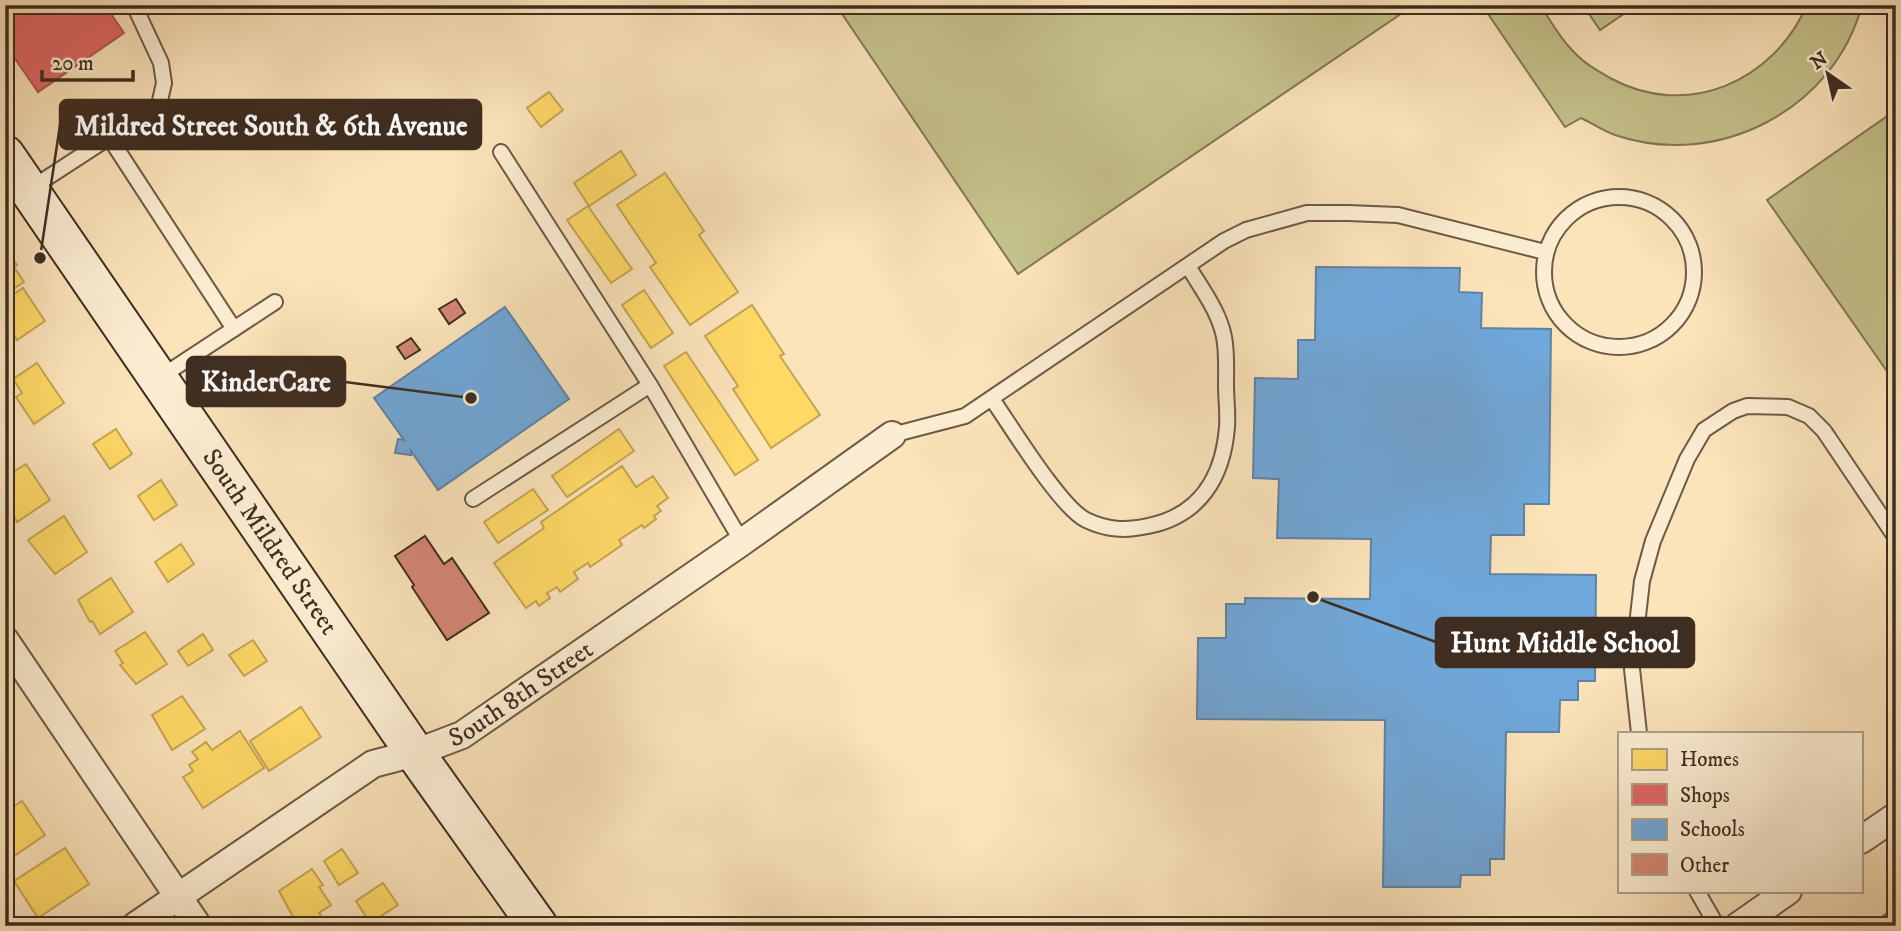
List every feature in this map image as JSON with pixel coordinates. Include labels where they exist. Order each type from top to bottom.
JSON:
[{"type":"main road","name":"South Mildred Street","points":[[5,155],[415,753],[538,926]]},
{"type":"street","name":"South 8th Street","points":[[135,926],[373,764],[415,753],[463,735],[891,435]]},
{"type":"street","points":[[5,640],[198,926]]},
{"type":"street","points":[[1862,839],[1896,816]]},
{"type":"street","points":[[1738,926],[1787,892]]},
{"type":"lane","points":[[29,190],[159,106],[164,83],[161,63],[134,5]]},
{"type":"lane","points":[[110,138],[234,329]]},
{"type":"lane","points":[[501,152],[650,385],[742,542]]},
{"type":"lane","points":[[1630,197],[1663,211],[1676,223],[1686,238],[1693,265],[1692,292],[1685,309],[1660,335],[1644,344],[1608,347],[1590,342],[1574,333],[1550,306],[1543,270],[1545,252],[1552,235],[1577,209],[1593,201],[1630,197]]},
{"type":"lane","points":[[891,435],[965,416],[1224,241],[1246,230],[1307,213],[1398,215],[1545,252]]},
{"type":"lane","points":[[992,398],[1066,504],[1084,519],[1115,530],[1157,524],[1179,516],[1193,507],[1210,486],[1221,457],[1227,427],[1225,338],[1218,316],[1188,266]]},
{"type":"lane","points":[[158,379],[275,302]]},
{"type":"lane","points":[[473,499],[650,385]]},
{"type":"lane","points":[[1639,732],[1632,669],[1642,581],[1653,541],[1687,459],[1704,430],[1733,411],[1746,406],[1788,407],[1809,416],[1824,431],[1896,538]]},
{"type":"lane","points":[[1698,892],[1717,926]]},
{"type":"lane","points":[[1883,926],[1896,917]]},
{"type":"shaded area","points":[[836,5],[1414,5],[1018,274]]},
{"type":"shaded area","points":[[1482,5],[1540,5],[1568,46],[1590,66],[1639,90],[1668,95],[1697,94],[1725,86],[1750,73],[1773,55],[1792,32],[1807,5],[1862,5],[1848,42],[1826,75],[1798,102],[1766,122],[1731,137],[1693,144],[1654,144],[1615,135],[1581,118],[1565,127]]},
{"type":"shaded area","points":[[1583,5],[1637,5],[1600,30]]},
{"type":"shaded area","points":[[1896,110],[1896,384],[1767,200]]},
{"type":"building: Homes","points":[[549,92],[563,110],[541,127],[527,108]]},
{"type":"building: Homes","points":[[621,151],[636,175],[589,206],[574,183]]},
{"type":"building: Homes","points":[[665,173],[704,231],[699,235],[738,292],[690,325],[650,267],[656,263],[617,205]]},
{"type":"building: Homes","points":[[588,206],[632,269],[611,283],[567,220]]},
{"type":"building: Homes","points":[[5,248],[17,265],[14,267],[24,282],[5,294]]},
{"type":"building: Homes","points":[[23,288],[45,321],[17,340],[5,322],[5,300]]},
{"type":"building: Homes","points":[[644,290],[673,333],[651,348],[622,305]]},
{"type":"building: Homes","points":[[752,305],[784,354],[780,356],[820,415],[771,448],[733,389],[738,386],[705,336]]},
{"type":"building: Homes","points":[[686,352],[758,460],[735,475],[664,366]]},
{"type":"building: Homes","points":[[37,363],[64,403],[34,424],[16,397],[22,393],[13,379]]},
{"type":"building: Homes","points":[[116,429],[132,454],[110,469],[93,444]]},
{"type":"building: Homes","points":[[619,429],[634,451],[567,497],[552,476]]},
{"type":"building: Homes","points":[[26,464],[50,500],[17,522],[11,511],[5,515],[5,477]]},
{"type":"building: Homes","points":[[622,466],[636,487],[653,476],[668,498],[657,506],[661,511],[654,516],[656,519],[619,540],[622,545],[590,567],[588,563],[574,572],[578,579],[560,592],[557,587],[547,593],[550,598],[539,606],[536,601],[526,608],[494,563],[544,528],[541,522]]},
{"type":"building: Homes","points":[[161,480],[177,505],[154,520],[138,496]]},
{"type":"building: Homes","points":[[533,489],[548,510],[498,543],[484,522]]},
{"type":"building: Homes","points":[[64,516],[87,552],[55,574],[28,540]]},
{"type":"building: Homes","points":[[181,544],[194,564],[168,582],[155,562]]},
{"type":"building: Homes","points":[[111,578],[133,612],[100,634],[78,600]]},
{"type":"building: Homes","points":[[145,632],[167,664],[136,684],[120,665],[123,663],[115,651]]},
{"type":"building: Homes","points":[[203,634],[213,650],[188,666],[178,651]]},
{"type":"building: Homes","points":[[253,640],[267,661],[244,676],[229,655]]},
{"type":"building: Homes","points":[[182,696],[205,729],[172,750],[152,715]]},
{"type":"building: Homes","points":[[301,707],[321,737],[269,771],[250,741]]},
{"type":"building: Homes","points":[[240,731],[264,768],[203,808],[183,777],[193,771],[189,765],[198,759],[192,752],[206,742],[212,750]]},
{"type":"building: Homes","points":[[22,801],[45,835],[14,856],[5,843],[5,812]]},
{"type":"building: Homes","points":[[65,848],[89,884],[38,918],[14,881]]},
{"type":"building: Homes","points":[[342,849],[358,873],[339,885],[324,861]]},
{"type":"building: Homes","points":[[312,869],[323,885],[319,887],[331,905],[319,913],[322,917],[315,921],[312,917],[298,926],[279,891]]},
{"type":"building: Homes","points":[[383,883],[398,905],[370,923],[356,901]]},
{"type":"building: Shops","points":[[5,5],[105,5],[124,33],[38,92],[5,44]]},
{"type":"building: Schools","points":[[1316,267],[1460,268],[1459,292],[1482,293],[1481,328],[1551,329],[1549,504],[1524,504],[1524,535],[1491,535],[1490,574],[1596,575],[1595,681],[1578,681],[1578,700],[1560,700],[1559,732],[1506,732],[1504,859],[1490,859],[1490,875],[1461,875],[1460,887],[1383,887],[1385,720],[1197,719],[1198,638],[1226,638],[1226,604],[1245,604],[1245,598],[1370,599],[1371,539],[1277,538],[1279,479],[1253,478],[1255,378],[1298,379],[1298,340],[1315,340]]},
{"type":"building: Schools","points":[[505,307],[569,399],[438,490],[411,451],[411,455],[395,453],[398,439],[404,440],[374,398]]},
{"type":"building: Other","points":[[456,299],[465,313],[449,324],[439,309]]},
{"type":"building: Other","points":[[411,338],[420,350],[405,359],[397,347]]},
{"type":"building: Other","points":[[425,536],[444,564],[452,558],[489,613],[447,640],[395,556]]},
{"type":"place","name":"Mildred Street South & 6th Avenue","points":[[40,258]]},
{"type":"place","name":"KinderCare","points":[[471,398]]},
{"type":"place","name":"Hunt Middle School","points":[[1313,597]]}]
